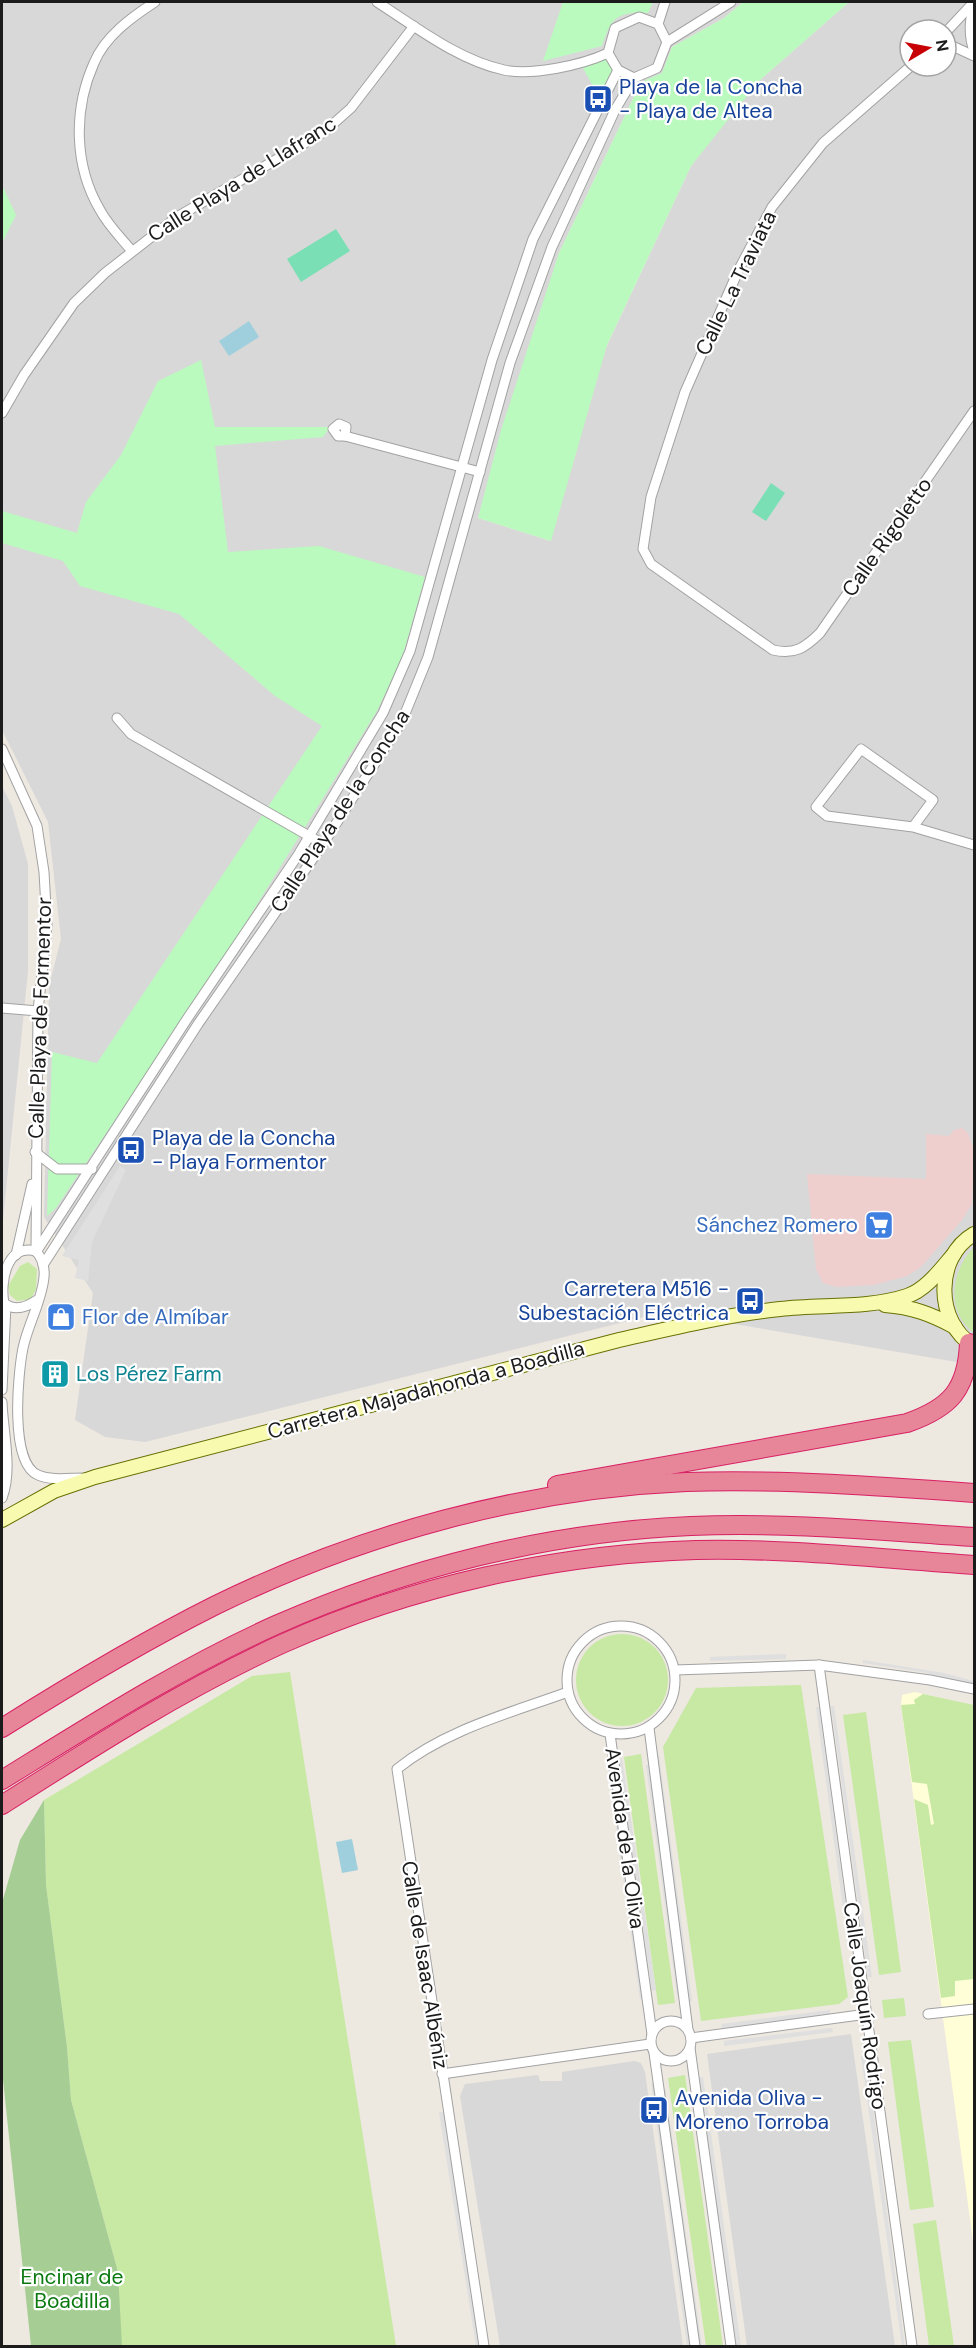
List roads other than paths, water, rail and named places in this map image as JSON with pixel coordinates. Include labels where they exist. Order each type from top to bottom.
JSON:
[{"type":"highway","points":[[95,1670],[151,1628],[213,1597],[331,1547],[436,1513],[579,1481],[906,1423],[932,1414],[957,1392],[967,1369],[972,1345]]},
{"type":"highway","points":[[2,1728],[95,1670],[217,1605],[344,1551],[437,1521],[532,1501],[611,1489],[687,1482],[831,1483],[975,1493]]},
{"type":"highway","points":[[2,1780],[124,1705],[275,1625],[352,1595],[422,1572],[538,1545],[619,1532],[690,1526],[836,1528],[975,1537]]},
{"type":"highway","points":[[2,1805],[135,1722],[206,1682],[285,1643],[354,1616],[428,1592],[557,1564],[622,1555],[696,1550],[760,1551],[975,1567]]},
{"type":"street","points":[[131,250],[100,212],[87,183],[78,144],[81,104],[94,62],[127,20],[155,2]]},
{"type":"street","points":[[377,2],[463,55],[505,70],[556,69],[608,53]]},
{"type":"street","points":[[658,24],[665,2]]},
{"type":"street","points":[[667,42],[658,24],[639,17],[615,28],[608,53],[618,70],[634,78],[657,68],[667,42],[716,14],[731,2]]},
{"type":"street","points":[[958,19],[974,2]]},
{"type":"street","points":[[974,2],[970,40],[975,51]]},
{"type":"street","name":"Calle Playa de Llafranc","points":[[2,413],[24,375],[74,303],[131,250],[205,200],[324,132],[351,108],[414,26]]},
{"type":"street","points":[[958,48],[975,56]]},
{"type":"street","name":"Calle Playa de la Concha","points":[[36,1252],[92,1169],[187,1019],[309,837],[383,713],[410,651],[492,360],[533,239],[618,70]]},
{"type":"street","name":"Calle La Traviata","points":[[791,652],[773,650],[651,564],[643,549],[651,497],[685,392],[739,269],[772,207],[823,143],[898,77]]},
{"type":"street","name":"Calle Playa de la Concha","points":[[43,1265],[198,1024],[323,844],[402,721],[428,657],[510,363],[552,247],[615,110],[634,78]]},
{"type":"street","name":"Calle Rigoletto","points":[[791,652],[808,645],[820,633],[975,411]]},
{"type":"street","points":[[345,436],[480,472]]},
{"type":"street","points":[[117,718],[131,734],[323,844]]},
{"type":"street","name":"Calle Playa de Formentor","points":[[2,749],[37,826],[44,872],[47,926],[38,1011],[34,1173],[36,1252]]},
{"type":"street","points":[[913,827],[933,800],[861,749],[816,807],[827,816],[913,827],[975,844]]},
{"type":"street","points":[[2,1008],[38,1011]]},
{"type":"street","name":"Calle Playa de Formentor","points":[[35,1152],[57,1169],[92,1169]]},
{"type":"street","name":"Calle Playa de Formentor","points":[[9,1259],[34,1173]]},
{"type":"street","name":"Carretera Majadahonda a Boadilla","points":[[2,1520],[54,1491],[95,1477],[619,1340],[705,1320],[778,1309],[862,1303],[908,1296],[926,1284],[972,1234]]},
{"type":"street","points":[[2,1390],[3,1278],[9,1259],[26,1250],[36,1252],[43,1265],[44,1276],[24,1347],[17,1396],[21,1442],[28,1469],[37,1475],[54,1479],[95,1477]]},
{"type":"street","points":[[954,1254],[946,1272],[944,1291],[947,1310],[955,1327],[972,1345]]},
{"type":"street","points":[[4,1303],[22,1308],[37,1300]]},
{"type":"street","name":"Carretera Majadahonda a Boadilla","points":[[862,1303],[912,1307],[933,1314],[955,1327]]},
{"type":"street","points":[[2,1402],[3,1444],[7,1466],[6,1488],[2,1498]]},
{"type":"street","points":[[3,1444],[21,1442]]},
{"type":"street","points":[[568,1692],[567,1675],[571,1658],[581,1643],[594,1632],[610,1626],[628,1626],[652,1635],[670,1654],[675,1670],[676,1687],[671,1704],[662,1718],[649,1728],[630,1734],[610,1734]]},
{"type":"street","points":[[675,1670],[819,1665],[920,1678],[975,1689]]},
{"type":"street","name":"Calle Joaquín Rodrigo","points":[[819,1665],[912,2346]]},
{"type":"street","name":"Avenida de la Oliva","points":[[568,1692],[574,1707],[583,1719],[595,1728],[610,1734],[652,2034]]},
{"type":"street","name":"Calle de Isaac Albéniz","points":[[484,2346],[397,1769],[414,1756],[474,1726],[568,1692]]},
{"type":"street","name":"Avenida de la Oliva","points":[[649,1728],[731,2346]]},
{"type":"street","points":[[928,2017],[975,2011]]},
{"type":"street","points":[[690,2039],[867,2014]]},
{"type":"street","points":[[690,2039],[680,2023],[669,2021],[658,2025],[652,2034],[652,2049],[695,2346]]},
{"type":"street","points":[[652,2049],[663,2060],[674,2062],[684,2057],[690,2039]]},
{"type":"street","points":[[442,2074],[652,2049]]},
{"type":"water","points":[[249,321],[259,337],[229,356],[219,341]]},
{"type":"water","points":[[352,1839],[358,1870],[342,1873],[336,1842]]},
{"type":"place","name":"Playa de la Concha - Playa de Altea","points":[[598,99]]},
{"type":"place","name":"Playa de la Concha - Playa Formentor","points":[[131,1150]]},
{"type":"place","name":"Sánchez Romero","points":[[879,1225]]},
{"type":"place","name":"Carretera M516 - Subestación Eléctrica","points":[[750,1301]]},
{"type":"place","name":"Flor de Almíbar","points":[[61,1317]]},
{"type":"place","name":"Los Pérez Farm","points":[[55,1374]]},
{"type":"place","name":"Avenida Oliva - Moreno Torroba","points":[[654,2110]]},
{"type":"park label","name":"Encinar de Boadilla","points":[[72,2289]]}]
